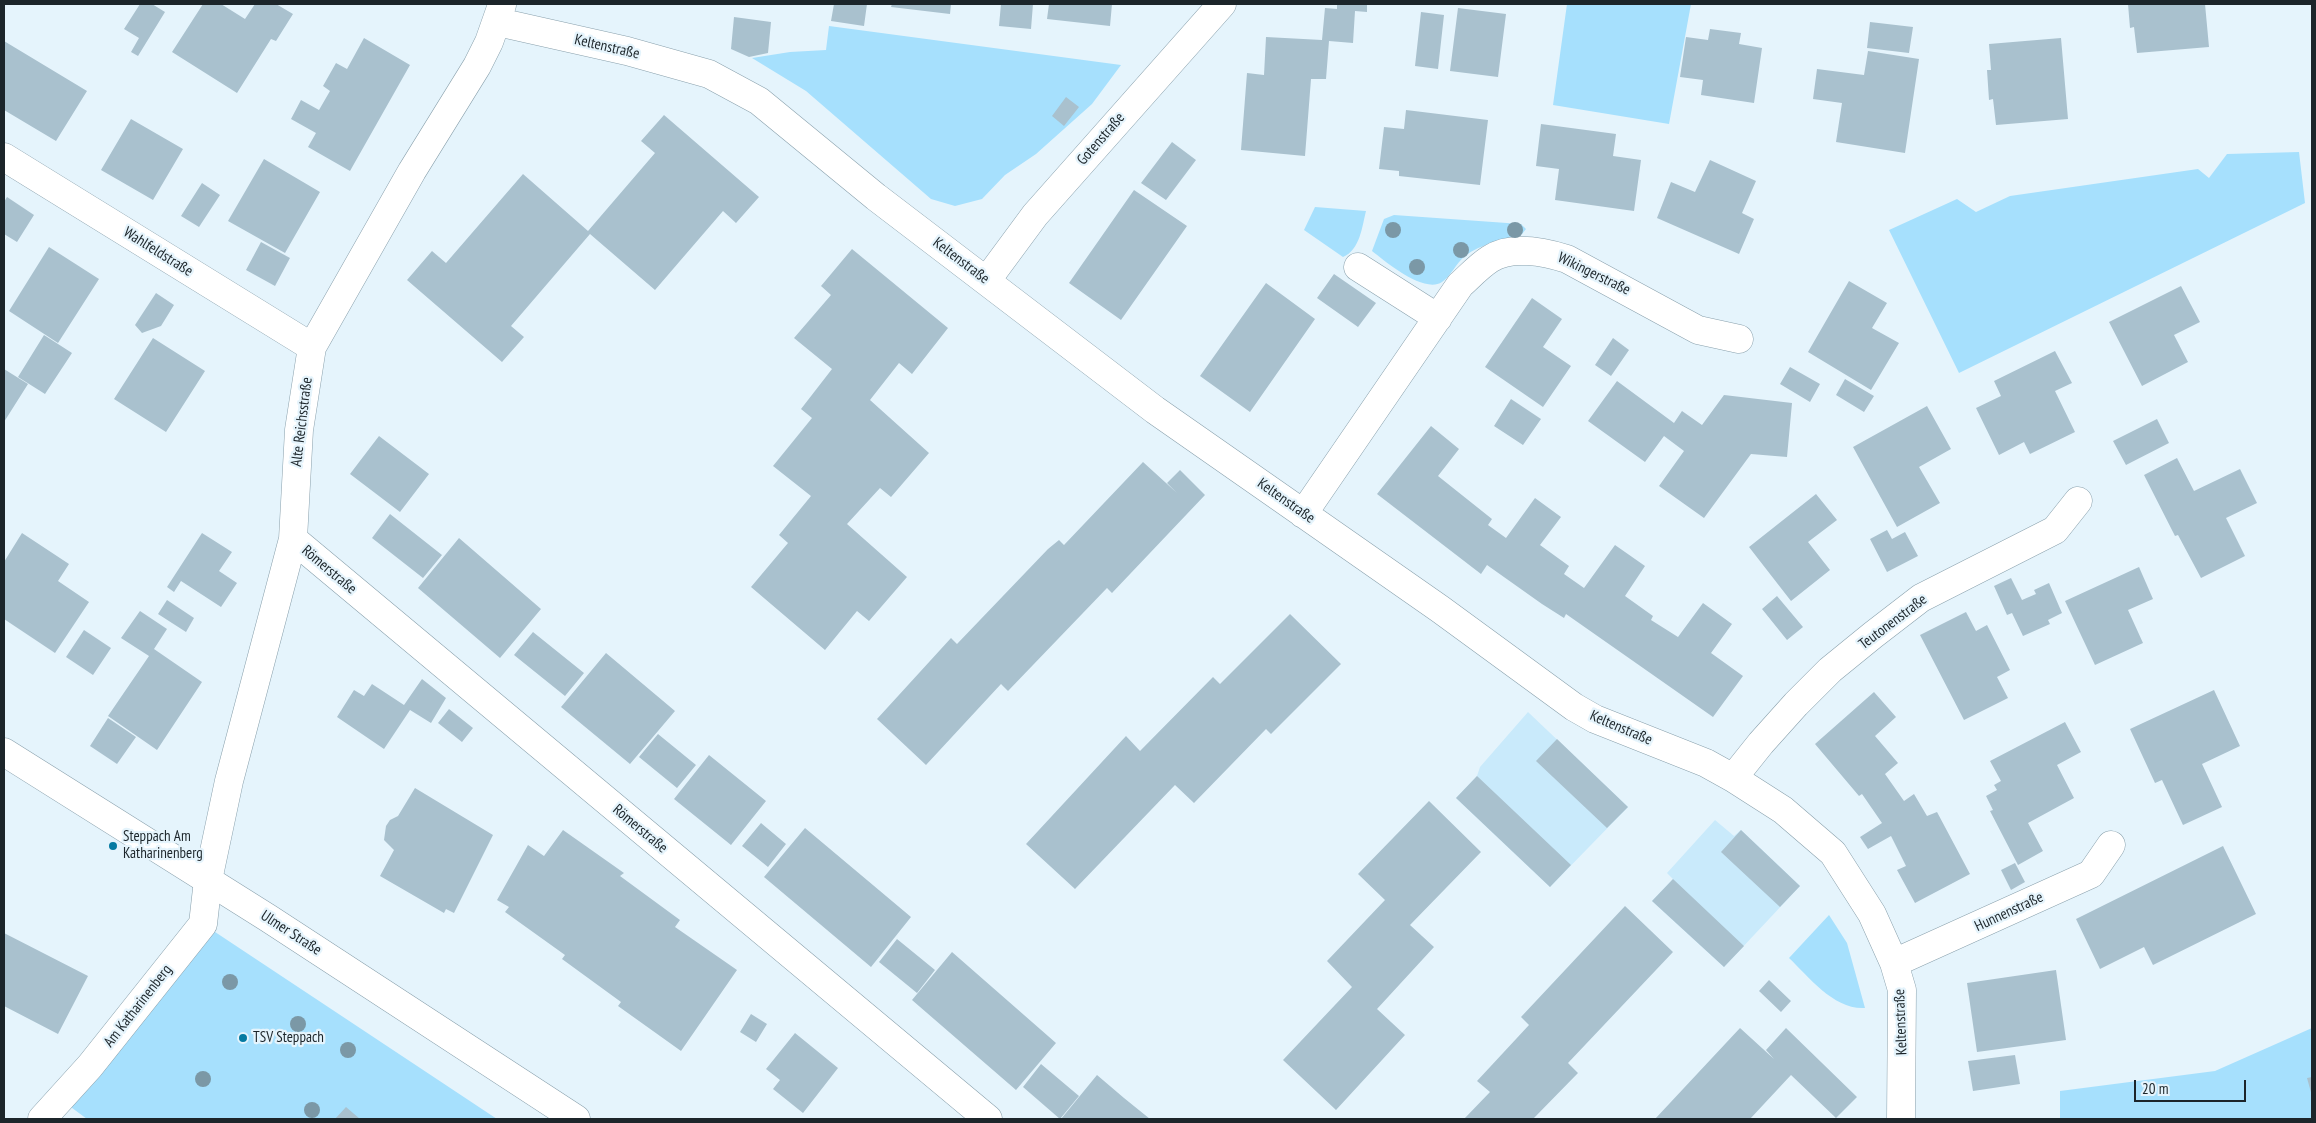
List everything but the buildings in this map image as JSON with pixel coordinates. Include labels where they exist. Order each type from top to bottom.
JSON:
[{"type":"street","name":"Gotenstraße","points":[[987,280],[1041,209],[1222,4]]},
{"type":"street","name":"Keltenstraße","points":[[500,13],[709,74],[760,101],[876,197],[1155,410],[1440,608],[1574,707],[1596,719],[1706,763],[1783,810],[1833,853],[1872,914],[1894,963],[1902,990],[1901,1119]]},
{"type":"street","name":"Alte Reichsstraße","points":[[208,880],[229,781],[293,539],[299,430],[312,347],[412,171],[477,66],[500,13]]},
{"type":"street","name":"Wahlfeldstraße","points":[[4,156],[312,347]]},
{"type":"street","name":"Wikingerstraße","points":[[1304,514],[1460,285],[1492,258],[1514,252],[1549,253],[1567,259],[1698,330],[1739,339]]},
{"type":"street","points":[[1358,267],[1438,318]]},
{"type":"street","name":"Teutonenstraße","points":[[1733,778],[1796,704],[1830,670],[1873,635],[1922,598],[2055,530],[2078,501]]},
{"type":"street","name":"Römerstraße","points":[[293,539],[988,1119]]},
{"type":"street","name":"Ulmer Straße","points":[[4,752],[208,880],[448,1034],[576,1119]]},
{"type":"street","name":"Hunnenstraße","points":[[1894,963],[2091,874],[2111,845]]},
{"type":"street","name":"Am Katharinenberg","points":[[42,1119],[90,1066],[203,924],[208,880]]},
{"type":"shaded area","points":[[1567,4],[1691,4],[1669,124],[1553,105]]},
{"type":"shaded area","points":[[829,26],[1121,65],[1092,104],[1036,154],[1005,175],[982,199],[955,206],[931,199],[806,91],[752,58],[790,52],[826,50]]},
{"type":"shaded area","points":[[2299,152],[2305,203],[1959,373],[1889,230],[1957,199],[1976,212],[2010,196],[2198,169],[2209,178],[2227,154]]},
{"type":"shaded area","points":[[1315,207],[1366,211],[1357,244],[1349,254],[1343,257],[1304,230]]},
{"type":"shaded area","points":[[1394,215],[1521,224],[1526,229],[1522,234],[1485,245],[1465,256],[1442,282],[1434,285],[1425,284],[1406,275],[1372,251],[1384,219]]},
{"type":"shaded area","points":[[1528,712],[1628,807],[1550,887],[1456,798],[1477,776],[1480,767]]},
{"type":"shaded area","points":[[1715,820],[1734,836],[1741,830],[1800,886],[1724,967],[1652,901],[1673,879],[1667,873]]},
{"type":"shaded area","points":[[1829,915],[1847,943],[1865,1008],[1843,1004],[1833,998],[1814,983],[1789,958]]},
{"type":"shaded area","name":"TSV Steppach","points":[[203,924],[497,1119],[87,1119],[60,1099]]},
{"type":"shaded area","points":[[2312,1028],[2312,1119],[2060,1119],[2060,1091],[2215,1071]]},
{"type":"place","name":"Steppach Am Katharinenberg","points":[[113,846]]},
{"type":"place","name":"TSV Steppach","points":[[243,1038]]}]
